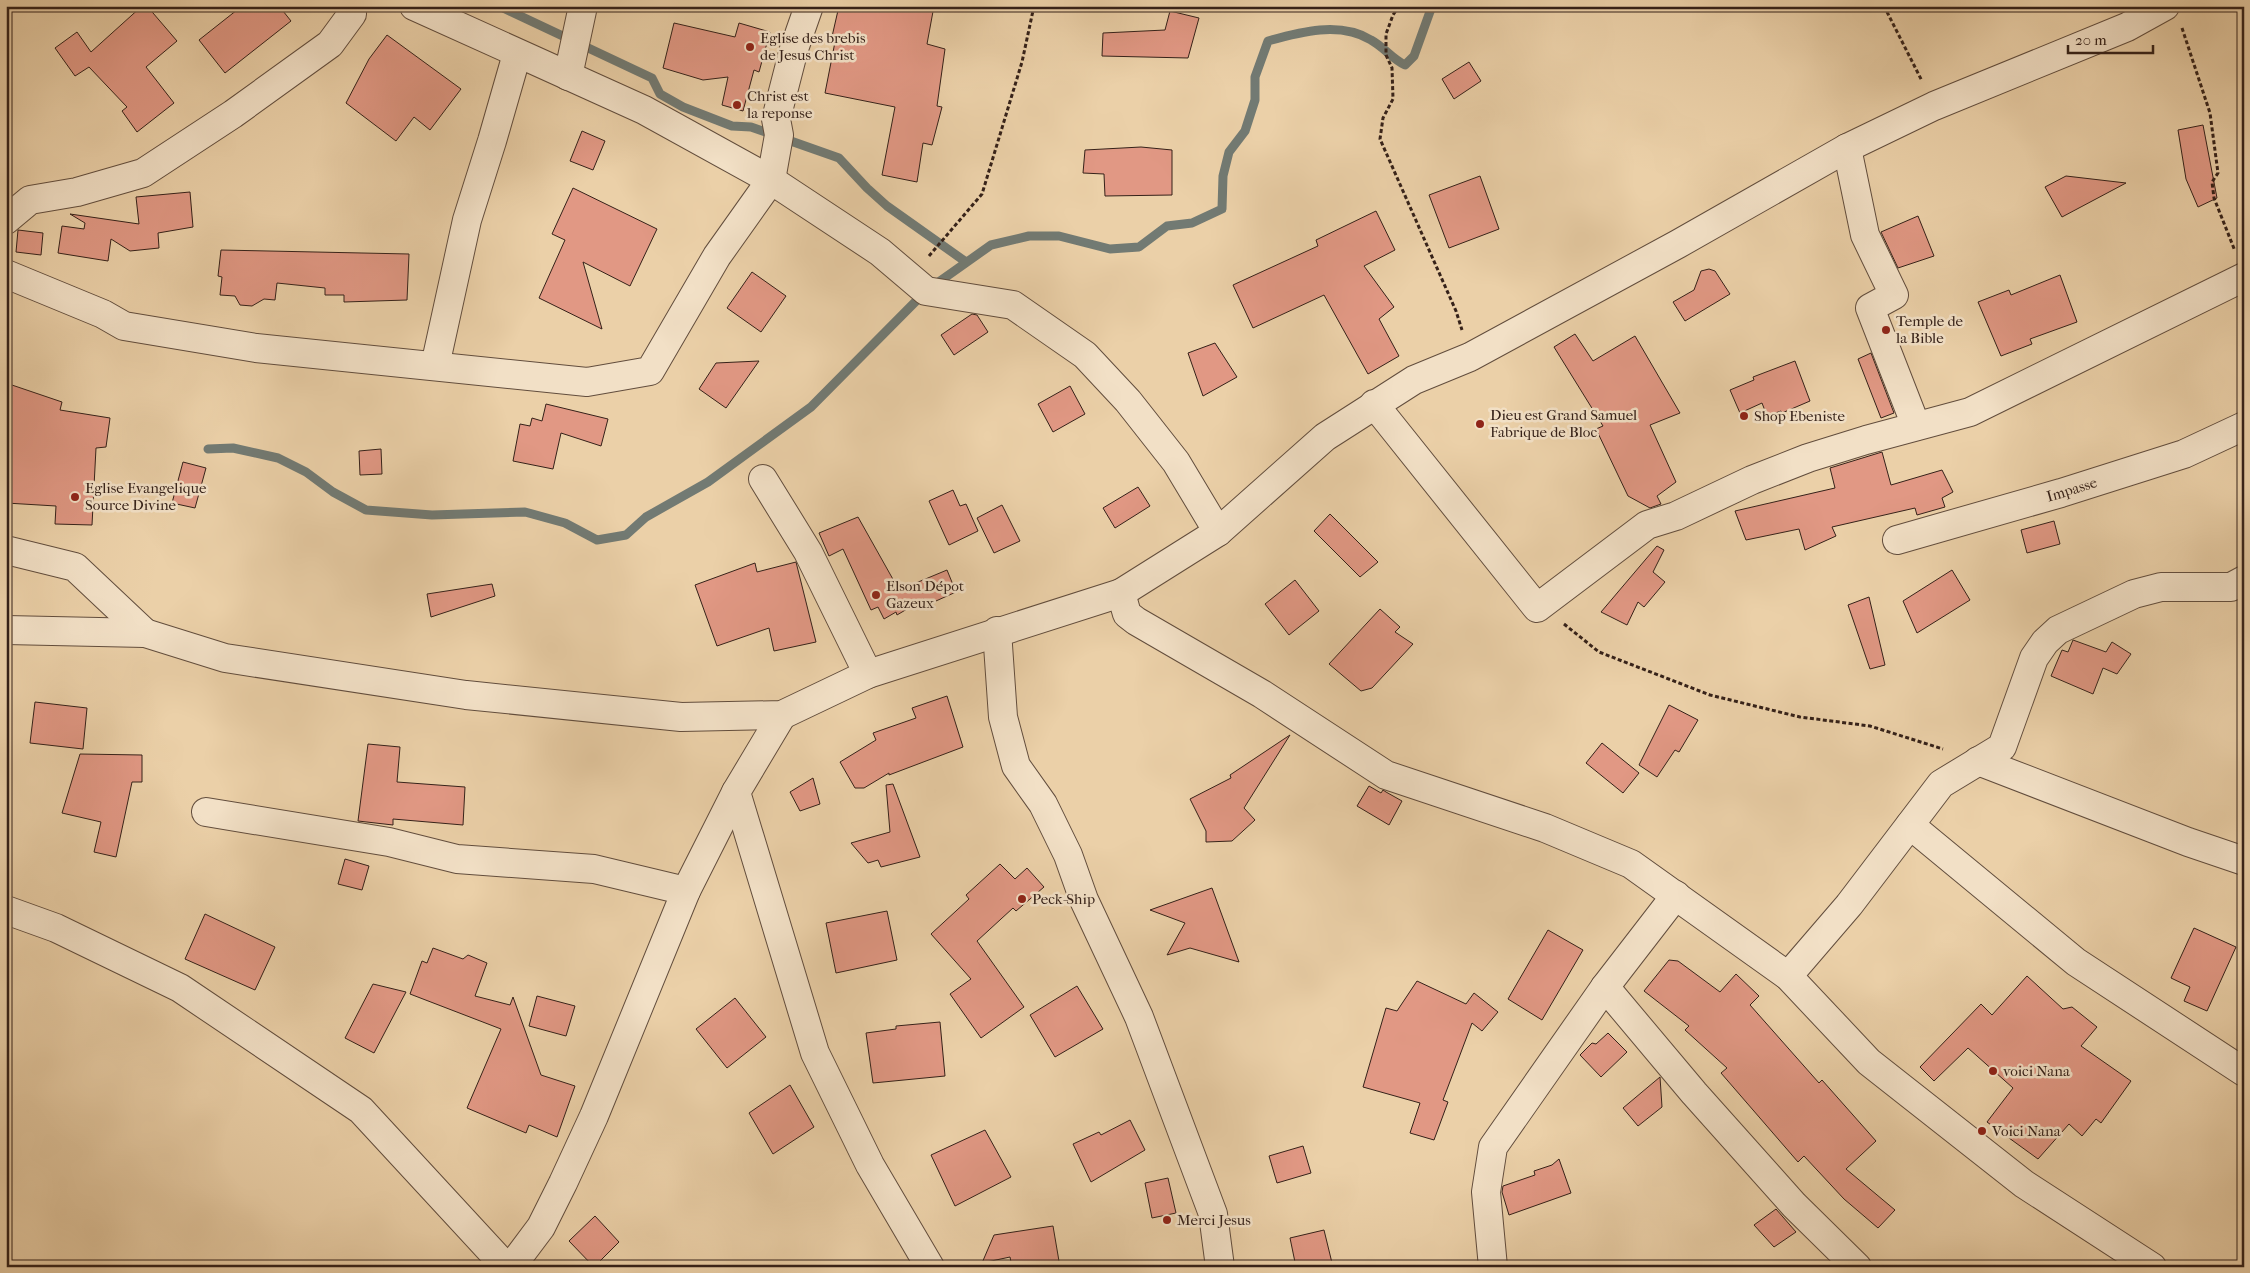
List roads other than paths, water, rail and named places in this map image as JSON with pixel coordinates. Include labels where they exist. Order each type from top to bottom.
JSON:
[{"type":"street","points":[[414,6],[644,110],[771,180],[880,252],[926,291],[1013,305],[1085,355],[1128,401],[1176,462],[1218,532]]},
{"type":"street","points":[[568,76],[583,6]]},
{"type":"street","points":[[6,274],[103,314],[124,326],[256,348],[588,382],[650,371],[717,256],[771,180],[779,135],[776,119],[794,49],[809,6]]},
{"type":"street","points":[[6,220],[30,200],[77,192],[143,173],[233,114],[330,44],[354,9]]},
{"type":"street","points":[[6,630],[145,633],[225,658],[466,695],[681,717],[782,715],[868,674],[997,631],[1121,593],[1218,532],[1324,437],[1414,380],[1470,357],[1678,244],[1846,148],[1934,106],[2127,27],[2173,15]]},
{"type":"street","points":[[434,366],[467,220],[517,54]]},
{"type":"street","points":[[1846,148],[1865,235],[1894,295],[1870,308],[1916,426]]},
{"type":"street","points":[[1374,404],[1537,608],[1647,525],[1676,516],[1752,480],[1808,458],[1970,412],[2240,267]]},
{"type":"street","name":"Impasse","points":[[1897,540],[2061,493],[2184,454],[2244,426]]},
{"type":"street","points":[[763,479],[808,552],[868,674]]},
{"type":"street","points":[[6,550],[75,567],[145,633]]},
{"type":"street","points":[[1788,976],[1849,905],[1941,784],[2002,747],[2034,658],[2045,642],[2058,630],[2134,594],[2161,588],[2231,587],[2244,580]]},
{"type":"street","points":[[1121,593],[1127,614],[1136,621],[1262,694],[1386,775],[1545,828],[1631,864],[1788,976],[1869,1062],[1933,1114],[2024,1184],[2152,1267]]},
{"type":"street","points":[[997,631],[1003,717],[1016,766],[1043,804],[1068,855],[1084,900],[1139,1017],[1213,1214],[1220,1267]]},
{"type":"street","points":[[511,1267],[540,1227],[563,1183],[637,1012],[686,891],[736,792],[782,715]]},
{"type":"street","points":[[1978,760],[2188,842],[2244,861]]},
{"type":"street","points":[[736,792],[815,1053],[870,1165],[930,1267]]},
{"type":"street","points":[[206,812],[389,842],[457,859],[594,869],[686,891]]},
{"type":"street","points":[[1910,825],[2076,962],[2244,1072]]},
{"type":"street","points":[[1493,1267],[1486,1192],[1493,1147],[1605,986],[1676,895]]},
{"type":"street","points":[[6,910],[56,928],[180,988],[361,1110],[506,1267]]},
{"type":"street","points":[[1605,986],[1694,1093],[1794,1205],[1857,1267]]},
{"type":"waterway","points":[[499,6],[652,78],[660,94],[683,107],[732,126],[751,127],[839,158],[887,206],[966,262]]},
{"type":"waterway","points":[[208,449],[233,448],[278,458],[306,472],[333,492],[366,510],[432,515],[525,512],[565,523],[597,540],[626,535],[646,517],[708,482],[811,407],[926,291],[991,245],[1029,236],[1059,236],[1110,249],[1139,247],[1167,226],[1192,223],[1222,209],[1223,176],[1229,152],[1245,131],[1255,100],[1255,77],[1268,41],[1293,34],[1320,30],[1346,31],[1359,34],[1371,40],[1405,65],[1414,56],[1432,6]]},
{"type":"place","name":"Eglise des brebis de Jesus Christ","points":[[750,47]]},
{"type":"place","name":"Christ est la reponse","points":[[737,105]]},
{"type":"place","name":"Temple de la Bible","points":[[1886,330]]},
{"type":"place","name":"Shop Ebeniste","points":[[1744,416]]},
{"type":"place","name":"Dieu est Grand Samuel Fabrique de Bloc","points":[[1480,424]]},
{"type":"place","name":"Eglise Evangelique Source Divine","points":[[75,497]]},
{"type":"place","name":"Elson Dépot Gazeux","points":[[876,595]]},
{"type":"place","name":"Peck-Ship","points":[[1022,899]]},
{"type":"place","name":"voici Nana","points":[[1993,1071]]},
{"type":"place","name":"Voici Nana","points":[[1982,1131]]},
{"type":"place","name":"Merci Jesus","points":[[1167,1220]]}]
